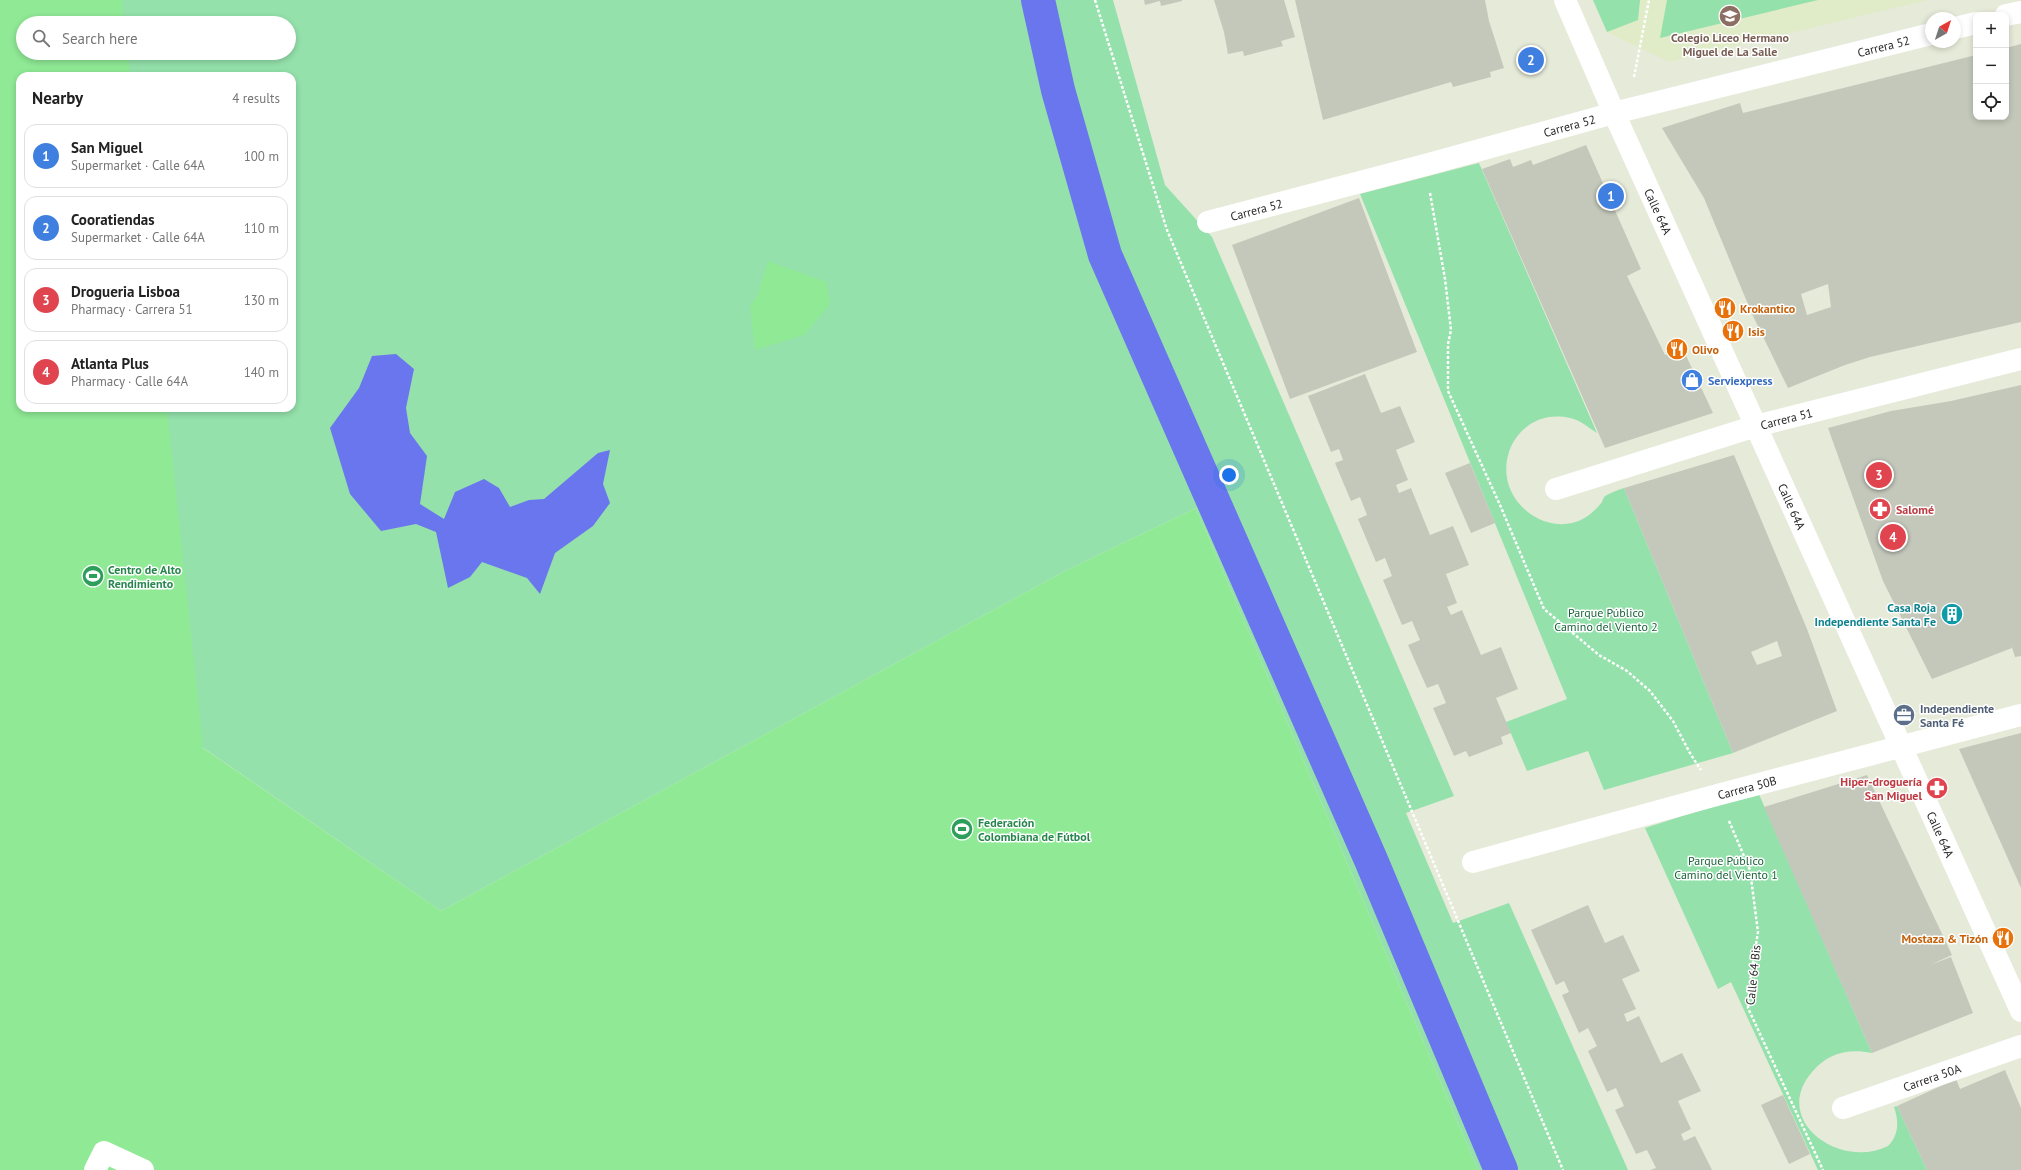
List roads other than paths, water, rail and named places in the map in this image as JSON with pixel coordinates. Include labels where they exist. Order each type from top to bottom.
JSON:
[{"type":"street","name":"Calle 64A","points":[[1565,0],[1614,113],[2021,1011]]},
{"type":"street","points":[[2009,15],[2021,12]]},
{"type":"street","points":[[1961,27],[1973,24]]},
{"type":"street","name":"Carrera 52","points":[[1208,222],[1429,164],[1614,113],[1925,35]]},
{"type":"street","name":"Carrera 51","points":[[1556,489],[1756,426],[2021,359]]},
{"type":"street","name":"Carrera 50B","points":[[1473,862],[1717,795],[2021,715]]},
{"type":"street","name":"Carrera 50A","points":[[1843,1108],[2021,1046]]},
{"type":"street","points":[[95,1170],[104,1152],[143,1170]]},
{"type":"waterway","points":[[1038,0],[1058,90],[1105,255],[1371,860],[1501,1170]]},
{"type":"place","name":"Colegio Liceo Hermano Miguel de La Salle","points":[[1730,16]]},
{"type":"place","name":"Cooratiendas","points":[[1531,60]]},
{"type":"place","name":"San Miguel","points":[[1611,196]]},
{"type":"place","name":"Krokantico","points":[[1725,308]]},
{"type":"place","name":"Isis","points":[[1733,331]]},
{"type":"place","name":"Olivo","points":[[1677,349]]},
{"type":"place","name":"Serviexpress","points":[[1692,380]]},
{"type":"place","name":"Drogueria Lisboa","points":[[1879,475]]},
{"type":"place","name":"Salomé","points":[[1880,509]]},
{"type":"place","name":"Atlanta Plus","points":[[1893,537]]},
{"type":"place","name":"Centro de Alto Rendimiento","points":[[93,576]]},
{"type":"place","name":"Casa Roja Independiente Santa Fe","points":[[1952,614]]},
{"type":"place","name":"Independiente Santa Fé","points":[[1904,715]]},
{"type":"place","name":"Hiper-droguería San Miguel","points":[[1937,788]]},
{"type":"place","name":"Federación Colombiana de Fútbol","points":[[962,829]]},
{"type":"place","name":"Mostaza & Tizón","points":[[2003,938]]},
{"type":"park label","name":"Parque Público Camino del Viento 2","points":[[1606,619]]},
{"type":"park label","name":"Parque Público Camino del Viento 1","points":[[1726,867]]}]
